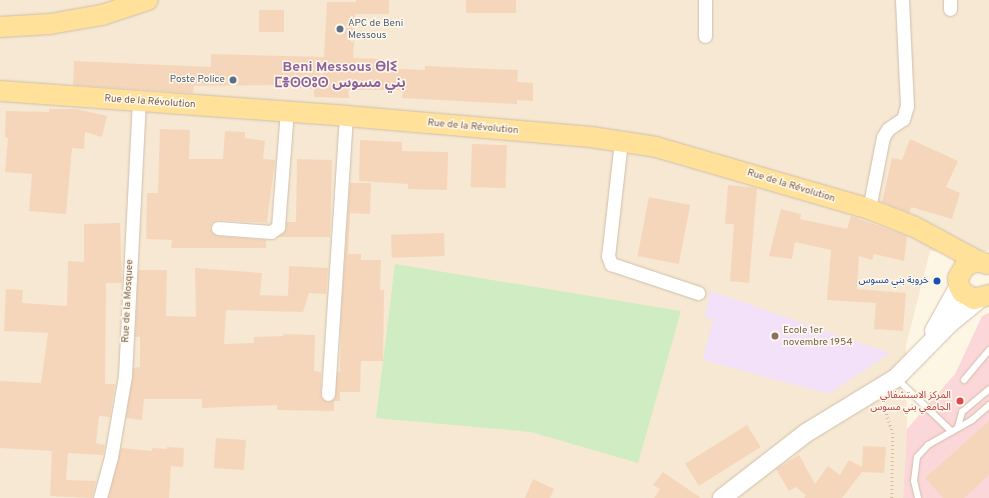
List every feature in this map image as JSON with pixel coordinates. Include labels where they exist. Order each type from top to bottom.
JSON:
[{"type":"main road","points":[[0,27],[50,24],[102,15],[148,0]]},
{"type":"main road","name":"Rue de la Révolution","points":[[0,91],[346,116],[621,141],[656,146],[869,210],[932,236],[985,263]]},
{"type":"main road","points":[[932,236],[960,279],[967,296],[985,297]]},
{"type":"main road","points":[[919,356],[960,279],[965,266],[985,263]]},
{"type":"main road","points":[[722,498],[806,433],[896,378],[950,324],[985,297]]},
{"type":"street","points":[[705,0],[705,36]]},
{"type":"street","points":[[869,210],[883,137],[888,129],[903,120],[907,106],[902,0]]},
{"type":"street","name":"Rue de la Mosquee","points":[[100,498],[111,457],[125,376],[139,101]]},
{"type":"street","points":[[218,228],[271,232],[278,227],[287,112]]},
{"type":"street","points":[[328,394],[346,116]]},
{"type":"street","points":[[621,141],[608,256],[611,264],[698,293]]},
{"type":"lane","points":[[964,380],[989,350]]},
{"type":"lane","points":[[896,378],[952,432]]},
{"type":"lane","points":[[958,427],[962,412],[989,389]]},
{"type":"lane","points":[[918,498],[914,481],[917,456],[928,446],[952,432],[989,405]]},
{"type":"path","points":[[878,390],[893,433],[892,498]]},
{"type":"shaded area","points":[[0,0],[989,0],[989,251],[930,251],[906,346],[907,429],[903,498],[0,498]]},
{"type":"shaded area","name":"Ecole 1er novembre 1954","points":[[710,291],[890,353],[829,394],[703,360],[713,319],[705,317]]},
{"type":"shaded area","name":"المركز الاستشفائي الجامعي بني مسوس","points":[[989,313],[989,498],[903,498],[907,429],[955,374],[982,316]]},
{"type":"green space","points":[[395,264],[681,311],[638,463],[531,432],[376,418]]},
{"type":"building","points":[[389,0],[389,14],[355,14],[353,58],[384,59],[384,68],[425,70],[425,66],[518,70],[517,82],[533,83],[533,101],[517,100],[517,104],[402,98],[403,90],[348,90],[349,98],[314,97],[314,89],[285,87],[285,85],[194,86],[193,93],[73,85],[74,61],[211,67],[211,54],[324,57],[327,2]]},
{"type":"building","points":[[466,0],[516,0],[516,13],[466,13]]},
{"type":"building","points":[[259,10],[284,10],[284,32],[259,32]]},
{"type":"building","points":[[49,109],[76,109],[107,116],[102,137],[85,132],[84,149],[72,148],[66,214],[29,211],[32,174],[5,172],[8,138],[5,137],[6,111],[49,112]]},
{"type":"building","points":[[160,129],[190,130],[189,159],[223,159],[225,131],[245,132],[245,138],[265,141],[263,159],[275,160],[267,222],[270,223],[218,220],[212,223],[210,228],[217,236],[266,240],[266,248],[171,248],[172,240],[146,239],[147,193],[158,193]]},
{"type":"building","points":[[910,139],[958,161],[946,187],[960,193],[952,219],[911,207],[910,213],[882,202],[892,158],[902,160]]},
{"type":"building","points":[[360,140],[402,142],[402,151],[448,152],[447,190],[408,189],[408,184],[359,181]]},
{"type":"building","points":[[472,144],[507,145],[505,188],[470,187]]},
{"type":"building","points":[[297,159],[332,160],[330,237],[278,237],[285,231],[286,222],[296,222]]},
{"type":"building","points":[[350,183],[371,183],[370,214],[350,213],[348,254],[361,254],[361,260],[381,260],[380,290],[384,290],[383,361],[361,361],[360,392],[340,392],[340,401],[334,401],[334,411],[277,410],[277,405],[202,408],[202,399],[144,399],[142,420],[126,418],[133,368],[140,367],[140,337],[135,337],[138,270],[167,270],[166,316],[196,317],[195,268],[262,273],[260,295],[288,296],[289,266],[328,268],[326,294],[309,293],[303,312],[226,310],[224,344],[254,343],[254,337],[283,336],[284,334],[315,335],[314,371],[321,372],[321,397],[327,402],[334,399],[337,372],[340,372],[341,314]]},
{"type":"building","points":[[728,185],[757,188],[749,283],[730,281],[734,224],[725,224]]},
{"type":"building","points":[[649,197],[690,205],[679,264],[638,256]]},
{"type":"building","points":[[781,209],[801,214],[800,219],[847,229],[851,216],[907,236],[904,261],[874,254],[872,260],[859,256],[857,289],[906,293],[903,331],[874,329],[876,303],[827,300],[831,250],[795,242],[792,259],[769,256]]},
{"type":"building","points":[[120,223],[122,283],[106,283],[105,384],[115,384],[110,417],[99,416],[96,443],[105,445],[103,455],[68,453],[66,480],[96,481],[92,498],[50,496],[52,451],[0,448],[0,381],[41,383],[48,333],[4,331],[6,289],[23,290],[22,303],[67,306],[68,261],[84,262],[84,224]]},
{"type":"building","points":[[444,233],[445,256],[392,258],[391,235]]},
{"type":"building","points":[[989,421],[989,475],[964,498],[943,498],[925,478]]},
{"type":"building","points":[[747,425],[761,447],[699,486],[685,464]]},
{"type":"building","points":[[216,438],[246,440],[244,470],[214,468]]},
{"type":"building","points":[[863,446],[886,447],[884,473],[862,472],[842,498],[804,498],[806,495],[796,487],[789,491],[776,469],[799,455],[815,484],[828,466],[840,475],[849,460],[862,467]]},
{"type":"building","points":[[167,447],[184,448],[183,467],[171,466],[169,498],[108,498],[121,448],[152,451],[152,448],[167,449]]},
{"type":"building","points":[[663,472],[701,498],[654,498],[660,489],[653,485]]},
{"type":"building","points":[[533,479],[554,489],[550,498],[525,498]]},
{"type":"place","name":"APC de Beni Messous","points":[[340,29]]},
{"type":"place","name":"Poste Police","points":[[233,80]]},
{"type":"place","name":"خروبة بني مسوس","points":[[937,281]]},
{"type":"place","name":"Ecole 1er novembre 1954","points":[[775,336]]},
{"type":"place","name":"المركز الاستشفائي الجامعي بني مسوس","points":[[960,401]]},
{"type":"district","name":"Beni Messous ⴱⵏⵉ ⵎⴻⵙⵙⵓⵙ بني مسوس","points":[[340,76]]}]
